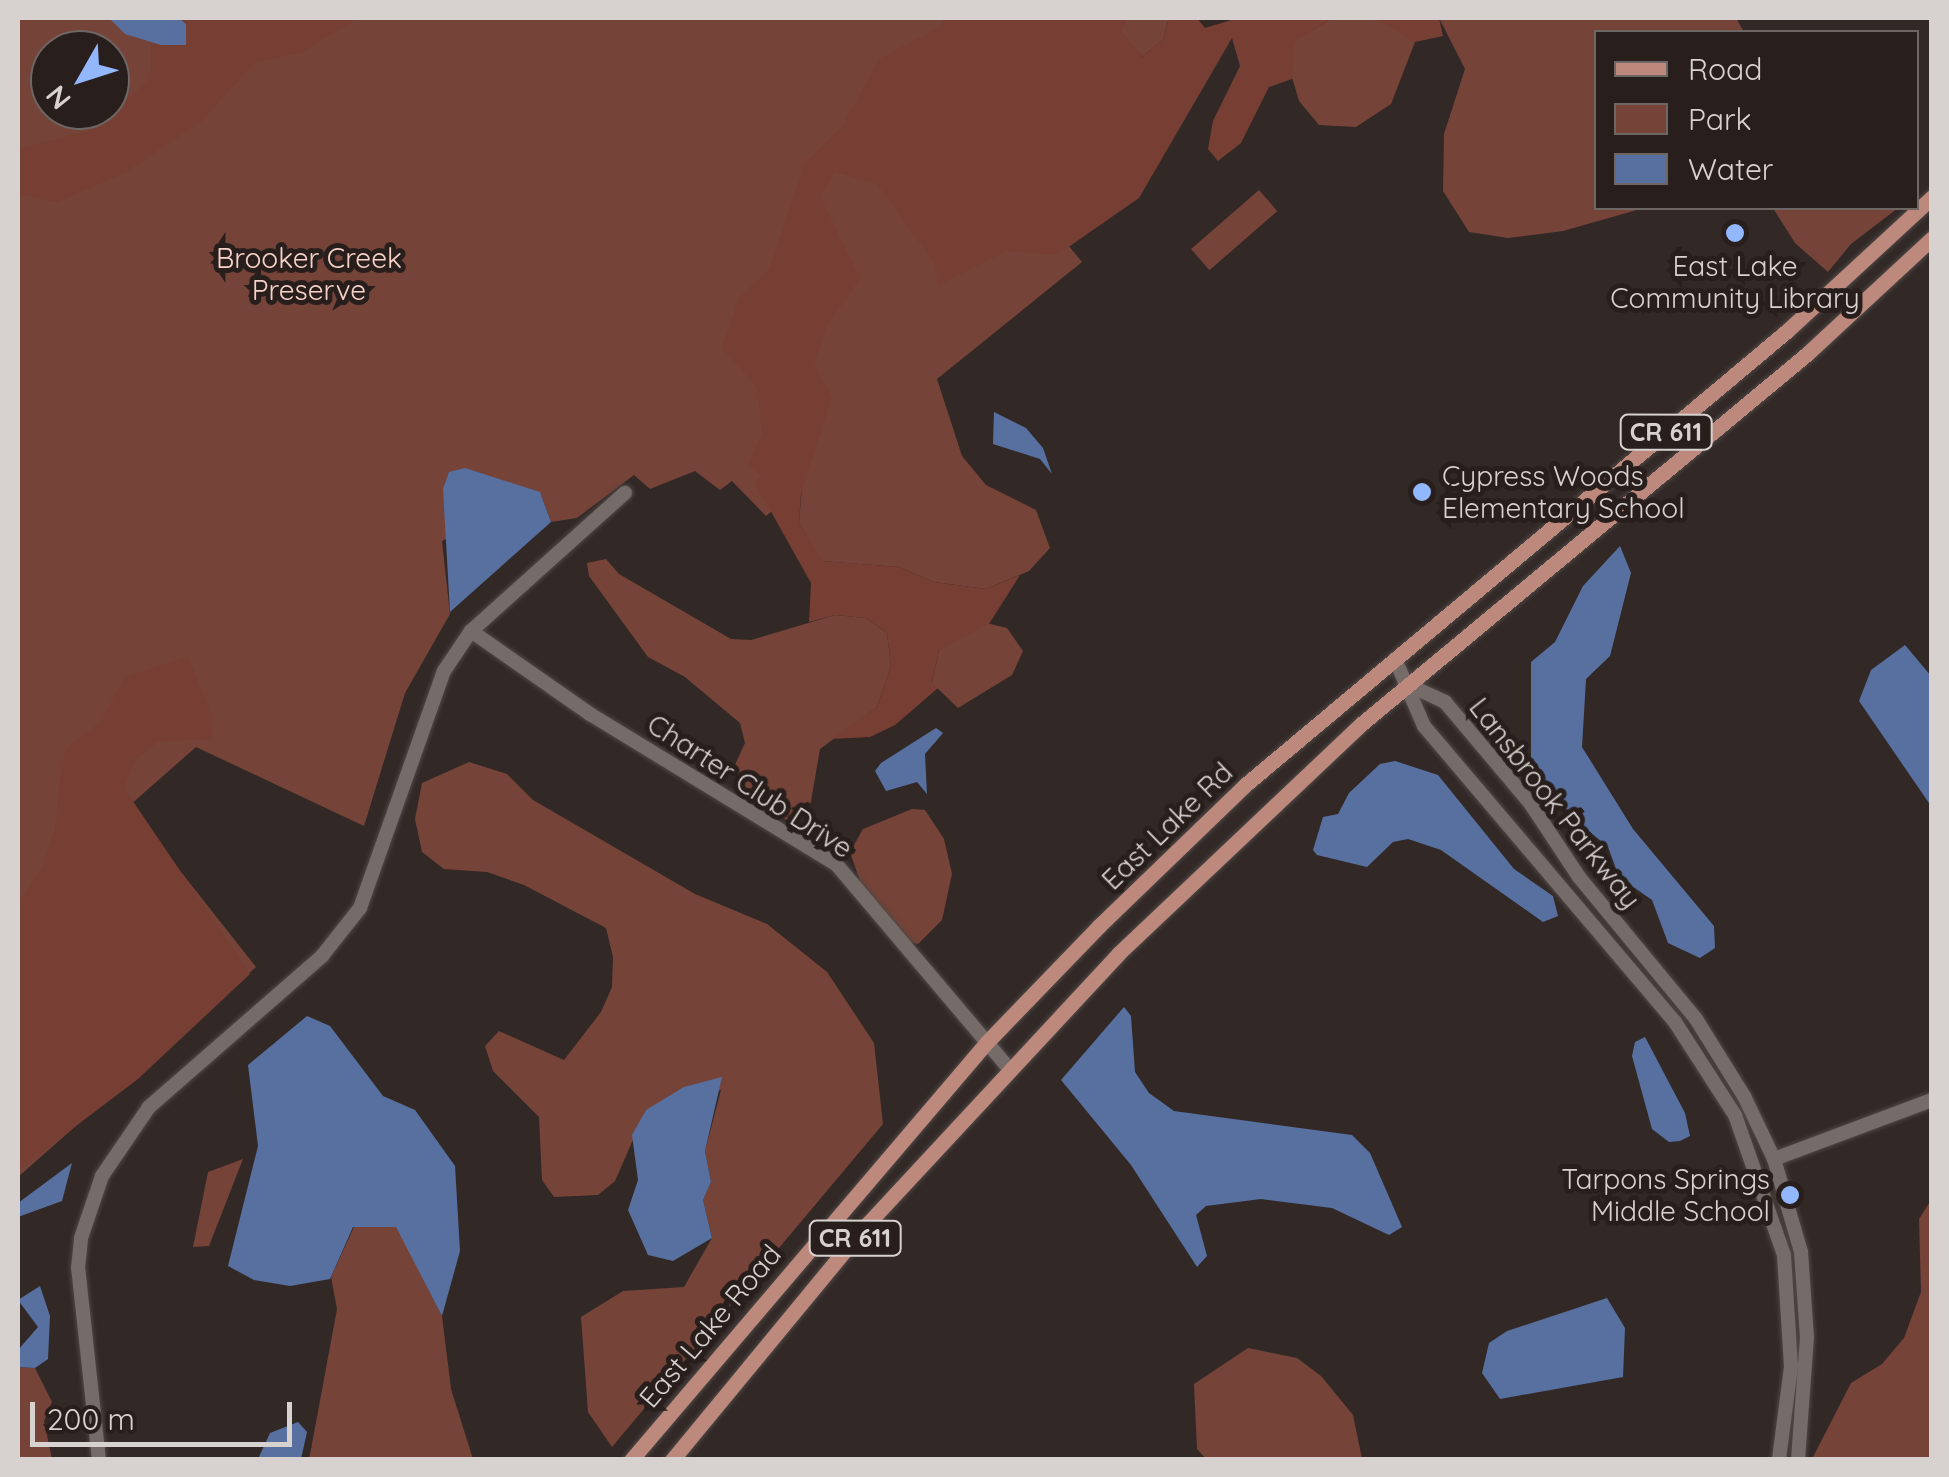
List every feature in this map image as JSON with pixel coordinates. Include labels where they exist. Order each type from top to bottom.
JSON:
[{"type":"main road","name":"CR 611","points":[[1395,659],[1788,330],[1918,210]]},
{"type":"main road","name":"CR 611","points":[[1410,686],[1808,353],[1932,238]]},
{"type":"main road","name":"East Lake Rd","points":[[986,1043],[1245,785],[1395,659]]},
{"type":"main road","name":"East Lake Rd","points":[[1008,1066],[1164,910],[1410,686]]},
{"type":"main road","name":"East Lake Road","points":[[631,1460],[986,1043]]},
{"type":"main road","name":"East Lake Road","points":[[672,1460],[859,1232],[1008,1066]]},
{"type":"street","points":[[99,1460],[78,1268],[81,1238],[102,1176],[149,1107],[322,956],[360,908],[434,688],[471,631],[625,493]]},
{"type":"street","name":"Charter Club Drive","points":[[471,631],[590,714],[837,865],[1008,1066]]},
{"type":"street","points":[[1395,659],[1410,686]]},
{"type":"street","name":"Lansbrook Parkway","points":[[1410,686],[1446,702],[1530,803],[1579,876],[1709,1038],[1774,1159],[1801,1252],[1807,1337],[1798,1460]]},
{"type":"street","name":"Lansbrook Parkway","points":[[1410,686],[1424,726],[1691,1043],[1757,1165],[1784,1255],[1790,1342],[1778,1460]]},
{"type":"street","points":[[1774,1159],[1932,1100]]},
{"type":"green space","name":"Brooker Creek Preserve","points":[[18,18],[1064,18],[954,107],[1082,262],[937,379],[962,456],[986,485],[1036,510],[1050,548],[1029,571],[986,589],[934,582],[899,567],[821,561],[799,523],[802,487],[766,516],[732,481],[720,490],[695,471],[650,489],[634,475],[577,518],[551,522],[540,492],[442,541],[450,614],[405,693],[364,826],[196,747],[129,806],[256,967],[18,1177]]},
{"type":"green space","points":[[1127,18],[1169,18],[1163,40],[1142,57],[1120,31]]},
{"type":"green space","points":[[1332,18],[1380,18],[1415,42],[1391,104],[1356,127],[1319,125],[1299,101],[1291,74],[1293,42]]},
{"type":"green space","points":[[1439,18],[1736,18],[1743,30],[1594,30],[1594,210],[1637,210],[1563,231],[1508,238],[1469,232],[1443,191],[1444,134],[1465,69]]},
{"type":"green space","points":[[1259,190],[1277,211],[1209,270],[1191,249]]},
{"type":"green space","points":[[1774,210],[1895,210],[1851,244],[1828,272],[1795,243]]},
{"type":"green space","points":[[606,559],[619,574],[731,639],[751,640],[835,615],[866,618],[887,633],[891,666],[877,707],[820,749],[810,807],[789,820],[765,815],[743,789],[734,767],[745,743],[740,723],[685,677],[648,657],[589,576],[587,563]]},
{"type":"green space","points":[[982,622],[1007,628],[1023,651],[1012,675],[958,708],[932,683],[939,650]]},
{"type":"green space","points":[[469,762],[507,774],[533,800],[695,894],[767,924],[827,972],[874,1043],[883,1124],[612,1447],[588,1412],[581,1317],[623,1291],[684,1287],[712,1238],[703,1200],[711,1182],[705,1151],[721,1090],[646,1110],[615,1181],[598,1195],[554,1197],[542,1180],[539,1117],[493,1071],[485,1046],[499,1031],[564,1060],[601,1012],[612,987],[613,957],[606,928],[524,885],[487,872],[444,869],[422,852],[415,819],[422,783]]},
{"type":"green space","points":[[912,809],[925,810],[944,839],[952,874],[942,920],[918,944],[907,941],[862,887],[850,852],[863,829]]},
{"type":"green space","points":[[243,1159],[209,1246],[193,1247],[208,1172]]},
{"type":"green space","points":[[1931,1200],[1931,1459],[1812,1459],[1851,1383],[1882,1364],[1904,1338],[1921,1292],[1919,1219]]},
{"type":"green space","points":[[354,1227],[397,1227],[442,1316],[451,1389],[473,1459],[309,1460],[337,1309],[331,1277]]},
{"type":"green space","points":[[1248,1348],[1297,1358],[1321,1376],[1353,1415],[1362,1459],[1206,1459],[1197,1449],[1194,1384]]},
{"type":"green space","points":[[18,1367],[35,1368],[52,1402],[44,1421],[52,1459],[18,1460]]},
{"type":"shaded area","points":[[179,18],[358,18],[303,52],[254,63],[202,121],[126,172],[58,202],[18,194],[18,149],[92,130],[130,130],[130,97],[151,77],[151,42],[161,45],[186,24]]},
{"type":"shaded area","points":[[945,18],[1127,18],[1121,31],[1142,57],[1163,40],[1169,18],[1197,18],[1205,28],[1238,18],[1332,18],[1294,42],[1292,79],[1269,87],[1241,143],[1218,161],[1208,149],[1213,121],[1240,66],[1232,38],[1139,198],[1057,255],[1007,251],[938,285],[935,264],[877,184],[835,172],[820,196],[860,278],[826,328],[814,364],[832,397],[801,494],[799,523],[822,561],[899,567],[934,582],[986,589],[1020,575],[989,624],[939,650],[932,682],[938,688],[895,725],[870,737],[832,739],[877,707],[891,666],[887,633],[866,618],[835,615],[809,622],[811,583],[755,483],[761,476],[748,464],[762,433],[757,387],[722,348],[739,298],[769,269],[805,163],[843,125],[879,59],[939,27]]},
{"type":"shaded area","points":[[1376,18],[1439,18],[1443,36],[1415,42]]},
{"type":"shaded area","points":[[188,656],[209,709],[212,739],[157,742],[135,761],[124,788],[250,974],[138,1079],[18,1170],[18,903],[43,866],[55,829],[62,761],[68,747],[101,722],[124,677]]},
{"type":"water","points":[[109,18],[179,18],[186,24],[186,45],[161,45],[130,36],[130,30],[121,30]]},
{"type":"water","points":[[994,412],[1026,428],[1043,448],[1052,474],[1040,459],[993,444]]},
{"type":"water","points":[[465,468],[540,492],[551,522],[450,612],[443,489],[449,472]]},
{"type":"water","points":[[1620,546],[1631,573],[1610,656],[1586,679],[1582,747],[1633,829],[1714,926],[1715,948],[1700,958],[1668,943],[1652,900],[1619,877],[1608,847],[1560,807],[1559,796],[1531,766],[1531,662],[1555,642],[1583,586]]},
{"type":"water","points":[[1905,645],[1931,676],[1931,806],[1859,701],[1871,670]]},
{"type":"water","points":[[936,728],[943,733],[925,754],[927,794],[917,782],[886,791],[875,771],[881,763]]},
{"type":"water","points":[[1395,761],[1438,775],[1514,869],[1553,896],[1558,916],[1543,922],[1441,850],[1408,839],[1393,842],[1367,867],[1317,855],[1313,850],[1323,817],[1338,814],[1349,793],[1380,764]]},
{"type":"water","points":[[1124,1007],[1131,1016],[1135,1072],[1149,1093],[1174,1111],[1352,1135],[1370,1153],[1402,1227],[1389,1235],[1332,1208],[1261,1199],[1206,1206],[1196,1215],[1207,1256],[1197,1267],[1131,1165],[1061,1080]]},
{"type":"water","points":[[307,1016],[330,1026],[383,1096],[415,1110],[455,1166],[460,1251],[442,1316],[396,1227],[353,1227],[330,1279],[290,1286],[254,1280],[228,1266],[258,1146],[248,1065]]},
{"type":"water","points":[[1645,1037],[1685,1113],[1690,1136],[1680,1141],[1669,1142],[1652,1129],[1632,1056],[1635,1042]]},
{"type":"water","points":[[722,1077],[705,1151],[711,1182],[703,1200],[712,1238],[673,1261],[648,1255],[628,1210],[638,1180],[632,1135],[646,1110],[684,1087]]},
{"type":"water","points":[[72,1163],[62,1201],[18,1217],[18,1203]]},
{"type":"water","points":[[40,1286],[50,1316],[48,1359],[35,1368],[18,1367],[18,1350],[38,1327],[18,1300]]},
{"type":"water","points":[[1607,1298],[1625,1328],[1623,1377],[1500,1399],[1482,1373],[1489,1343],[1507,1331]]},
{"type":"water","points":[[298,1422],[307,1432],[301,1459],[258,1459],[270,1433]]},
{"type":"place","name":"East Lake Community Library","points":[[1735,233]]},
{"type":"place","name":"Cypress Woods Elementary School","points":[[1422,492]]},
{"type":"place","name":"Tarpons Springs Middle School","points":[[1790,1195]]}]
